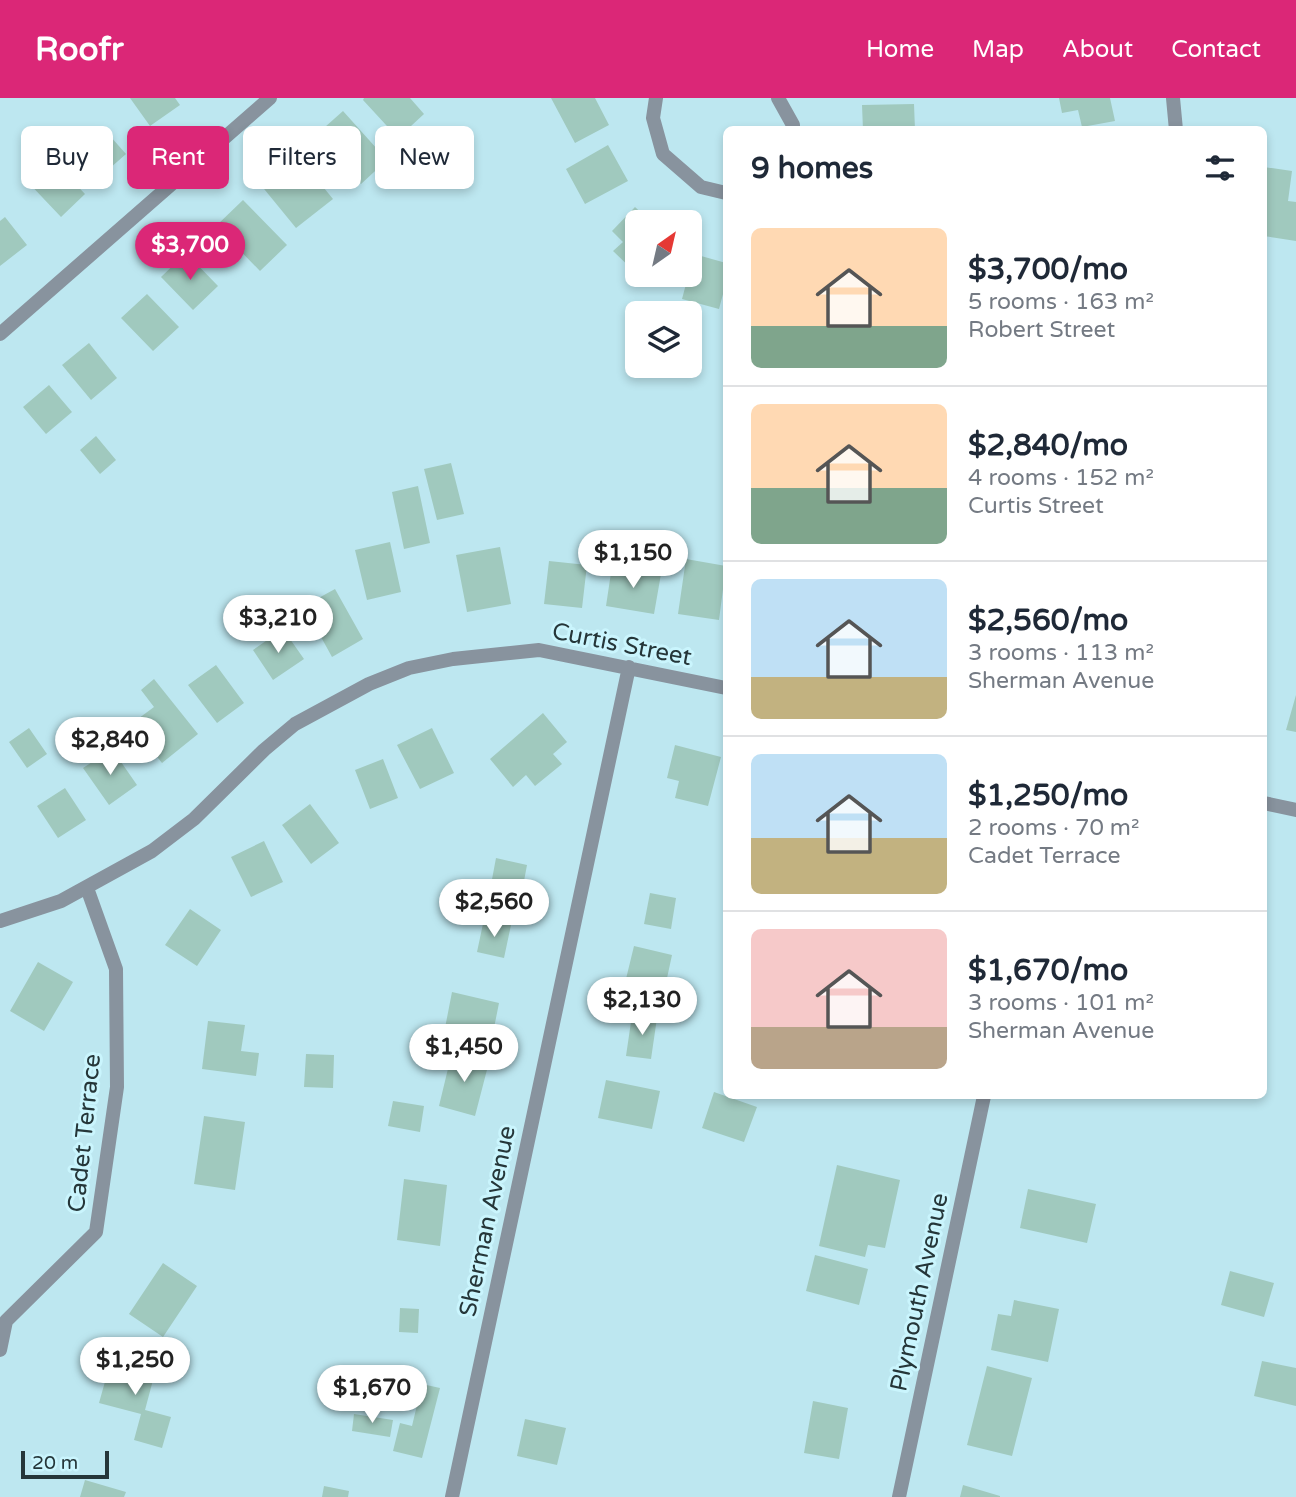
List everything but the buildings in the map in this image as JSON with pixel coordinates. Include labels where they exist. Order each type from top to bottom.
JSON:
[{"type":"street","points":[[0,334],[270,98]]},
{"type":"street","points":[[656,98],[653,118],[663,154],[701,187],[723,192]]},
{"type":"street","points":[[779,98],[793,126]]},
{"type":"street","points":[[1173,98],[1176,126]]},
{"type":"street","name":"Curtis Street","points":[[0,921],[61,901],[152,851],[194,818],[295,724],[369,684],[409,668],[453,659],[539,650],[723,687]]},
{"type":"street","name":"Sherman Avenue","points":[[452,1497],[629,667]]},
{"type":"street","points":[[1267,804],[1296,810]]},
{"type":"street","name":"Cadet Terrace","points":[[0,1350],[6,1321],[96,1233],[117,1087],[116,969],[87,888]]},
{"type":"street","name":"Plymouth Avenue","points":[[899,1497],[983,1099]]}]
